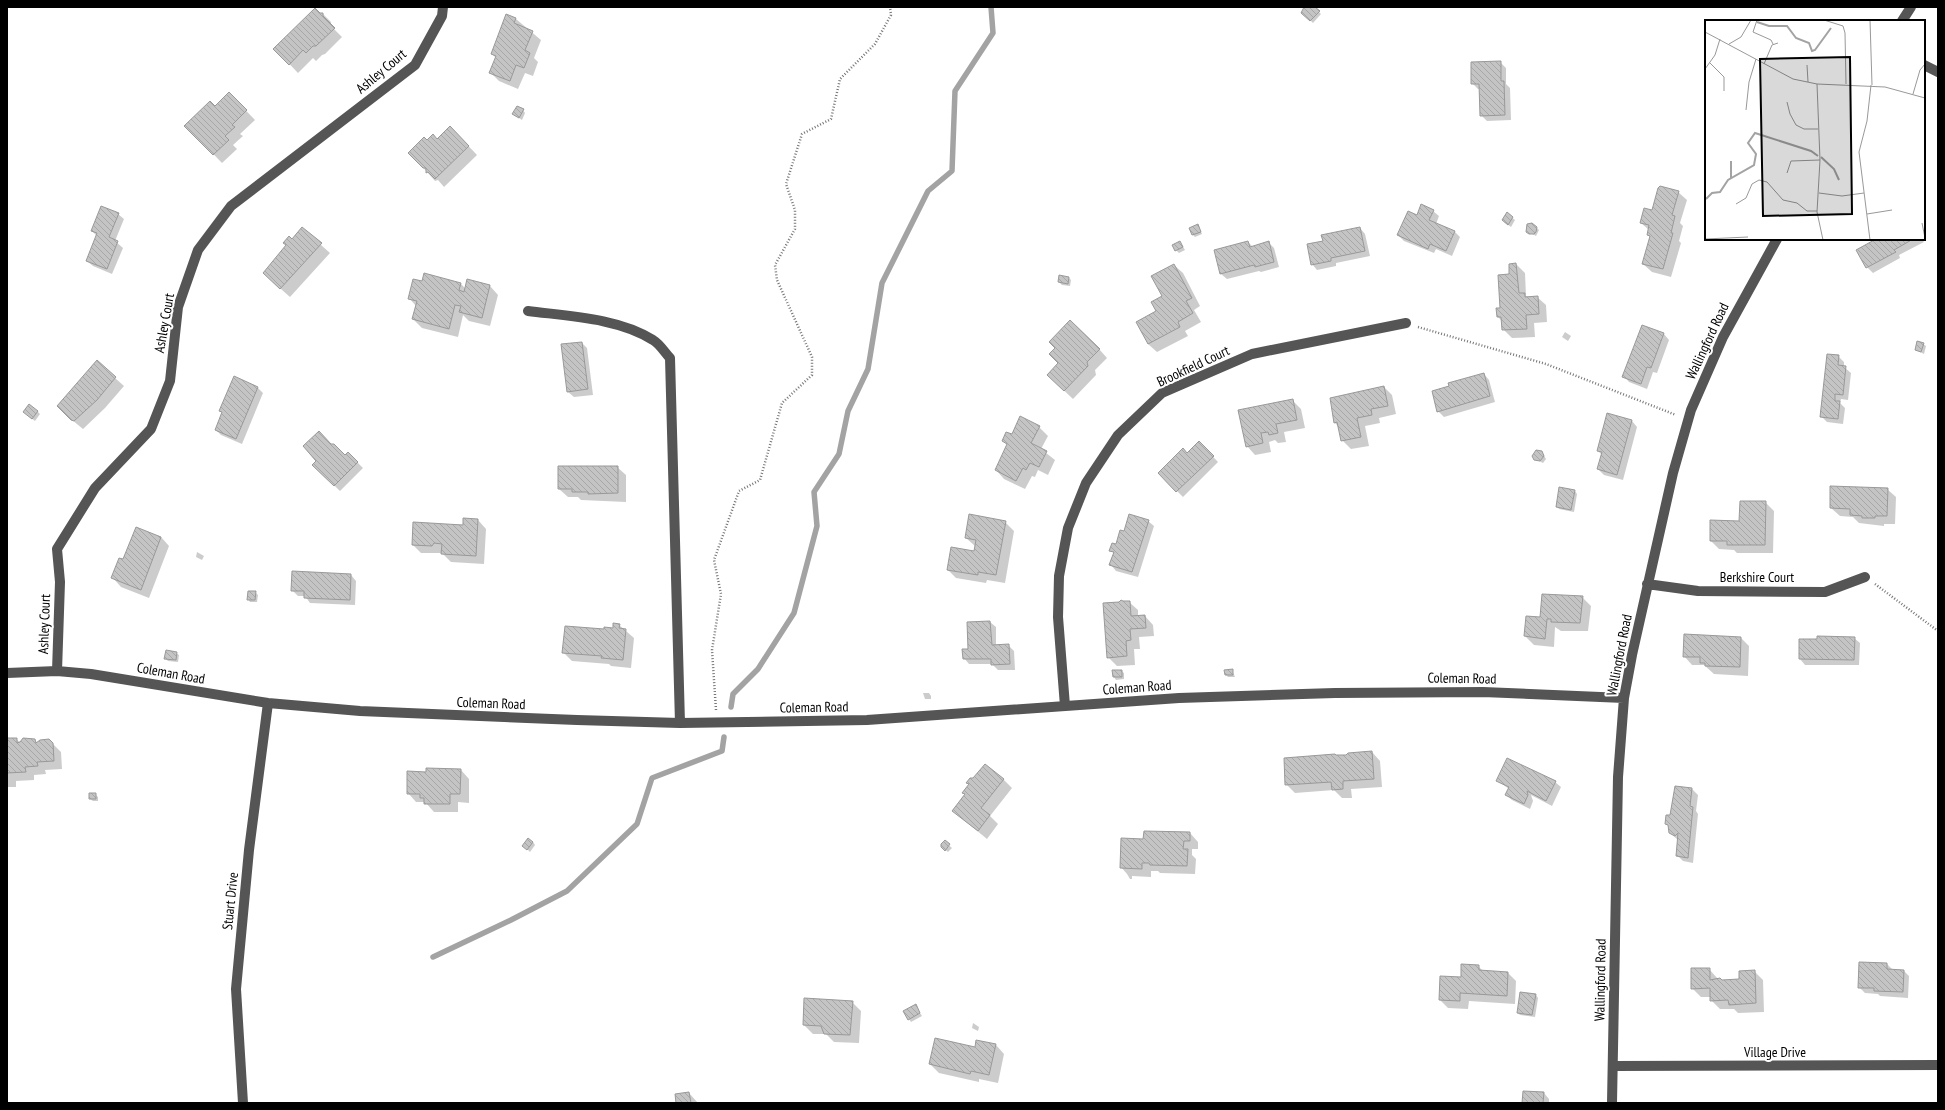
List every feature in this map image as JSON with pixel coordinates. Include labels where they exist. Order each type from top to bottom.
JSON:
[{"type":"street","name":"Ashley Court","points":[[57,671],[60,582],[57,549],[95,488],[151,429],[170,381],[178,307],[198,250],[231,206],[415,65],[442,16],[443,7]]},
{"type":"street","points":[[1903,20],[1910,7]]},
{"type":"street","points":[[1925,66],[1938,72]]},
{"type":"street","name":"Wallingford Road","points":[[1612,1103],[1618,788],[1624,698],[1647,584],[1673,473],[1689,420],[1705,376],[1723,337],[1776,240]]},
{"type":"street","points":[[528,311],[587,319],[631,328],[655,341],[670,358],[680,722]]},
{"type":"street","name":"Brookfield Court","points":[[1065,706],[1058,617],[1059,576],[1068,528],[1086,483],[1118,434],[1162,393],[1252,354],[1406,323]]},
{"type":"street","name":"Berkshire Court","points":[[1647,584],[1698,591],[1824,592],[1865,577]]},
{"type":"street","name":"Coleman Road","points":[[7,672],[57,671],[137,681],[268,703],[399,714],[680,722],[867,720],[1219,696],[1394,691],[1624,698]]},
{"type":"street","name":"Stuart Drive","points":[[243,1103],[236,988],[250,850],[268,703]]},
{"type":"street","name":"Village Drive","points":[[1612,1066],[1938,1065]]},
{"type":"path","points":[[717,722],[712,650],[721,594],[714,560],[739,491],[760,480],[782,403],[812,375],[812,357],[777,280],[775,265],[795,229],[794,210],[786,184],[802,134],[831,119],[840,79],[875,44],[891,15],[890,7]]},
{"type":"path","points":[[1406,323],[1546,364],[1689,420]]},
{"type":"path","points":[[1865,577],[1938,631]]},
{"type":"building","points":[[1304,7],[1315,7],[1320,11],[1310,21],[1301,13]]},
{"type":"building","points":[[315,8],[320,13],[323,13],[323,16],[335,28],[316,46],[313,46],[306,53],[303,50],[289,65],[273,49]]},
{"type":"building","points":[[506,14],[516,18],[514,23],[533,31],[525,50],[530,53],[524,68],[516,65],[510,81],[489,73],[496,56],[491,54]]},
{"type":"building","points":[[1501,61],[1501,81],[1504,81],[1505,115],[1480,116],[1479,84],[1471,84],[1471,62]]},
{"type":"building","points":[[229,92],[247,110],[232,125],[235,127],[225,136],[229,140],[213,155],[184,126],[210,101],[215,106]]},
{"type":"building","points":[[517,106],[524,109],[519,118],[512,114]]},
{"type":"building","points":[[450,126],[469,146],[435,179],[428,172],[426,173],[426,168],[423,168],[408,153],[424,137],[427,140],[433,134],[437,139]]},
{"type":"building","points":[[1660,186],[1679,191],[1672,215],[1675,216],[1671,233],[1673,233],[1663,269],[1642,264],[1650,236],[1647,235],[1649,225],[1640,223],[1644,208],[1652,210],[1658,188]]},
{"type":"building","points":[[1421,204],[1434,210],[1429,220],[1455,231],[1446,251],[1430,244],[1428,249],[1397,235],[1408,211],[1417,215]]},
{"type":"building","points":[[101,206],[119,213],[109,237],[118,241],[107,269],[86,261],[97,233],[91,231]]},
{"type":"building","points":[[1507,212],[1513,217],[1508,225],[1502,220]]},
{"type":"building","points":[[1532,223],[1537,227],[1536,232],[1534,234],[1529,234],[1526,232],[1527,224]]},
{"type":"building","points":[[1198,224],[1201,232],[1192,235],[1189,228]]},
{"type":"building","points":[[302,227],[322,243],[280,289],[263,273],[286,245],[283,243],[289,236],[292,239]]},
{"type":"building","points":[[1360,227],[1365,251],[1331,258],[1331,261],[1311,265],[1307,244],[1323,241],[1321,235]]},
{"type":"building","points":[[1874,240],[1911,240],[1894,250],[1896,252],[1866,268],[1856,250]]},
{"type":"building","points":[[1180,241],[1183,247],[1175,251],[1172,245]]},
{"type":"building","points":[[1248,241],[1250,247],[1269,241],[1274,262],[1255,267],[1254,265],[1220,274],[1214,250]]},
{"type":"building","points":[[1516,263],[1519,293],[1525,293],[1525,297],[1538,296],[1539,314],[1526,315],[1527,329],[1502,330],[1501,317],[1497,317],[1496,308],[1500,308],[1498,275],[1509,274],[1509,264]]},
{"type":"building","points":[[1174,264],[1192,298],[1186,301],[1193,313],[1178,322],[1180,327],[1148,344],[1136,322],[1156,311],[1151,302],[1162,296],[1151,276]]},
{"type":"building","points":[[424,273],[461,283],[459,290],[464,292],[467,279],[490,285],[482,318],[459,312],[461,306],[455,305],[449,329],[412,319],[417,301],[408,299],[413,279],[422,281]]},
{"type":"building","points":[[1059,275],[1069,277],[1068,284],[1058,282]]},
{"type":"building","points":[[1070,320],[1100,349],[1087,362],[1088,366],[1064,391],[1047,375],[1058,363],[1049,354],[1055,348],[1049,342]]},
{"type":"building","points":[[1642,325],[1664,333],[1651,368],[1647,367],[1641,384],[1622,377]]},
{"type":"building","points":[[1917,341],[1924,343],[1921,352],[1915,350]]},
{"type":"building","points":[[582,342],[588,389],[567,392],[561,344]]},
{"type":"building","points":[[1827,354],[1839,355],[1838,365],[1846,366],[1843,395],[1835,394],[1835,401],[1840,401],[1838,419],[1820,417]]},
{"type":"building","points":[[97,360],[116,377],[97,400],[74,421],[71,420],[57,406]]},
{"type":"building","points":[[1484,373],[1490,396],[1437,412],[1432,391],[1449,386],[1448,383]]},
{"type":"building","points":[[234,376],[258,387],[236,439],[215,430],[222,412],[219,411]]},
{"type":"building","points":[[1384,386],[1388,406],[1371,409],[1372,415],[1357,418],[1361,437],[1341,441],[1337,422],[1334,423],[1330,398]]},
{"type":"building","points":[[1293,399],[1297,420],[1276,424],[1278,433],[1269,435],[1268,432],[1261,433],[1263,443],[1246,447],[1238,410]]},
{"type":"building","points":[[29,404],[38,411],[32,419],[23,412]]},
{"type":"building","points":[[1607,413],[1632,420],[1617,475],[1597,469],[1602,452],[1597,451]]},
{"type":"building","points":[[1020,416],[1040,426],[1031,443],[1047,451],[1039,467],[1030,463],[1026,470],[1023,468],[1016,481],[995,470],[1007,444],[1002,441],[1006,432],[1012,434]]},
{"type":"building","points":[[319,431],[331,444],[334,444],[345,455],[348,452],[358,462],[334,486],[312,465],[316,461],[303,446]]},
{"type":"building","points":[[1199,441],[1214,456],[1176,492],[1158,473],[1183,448],[1187,453]]},
{"type":"building","points":[[1536,450],[1542,451],[1544,456],[1540,461],[1534,460],[1532,456]]},
{"type":"building","points":[[558,466],[618,466],[618,493],[588,494],[588,492],[572,492],[572,489],[558,489]]},
{"type":"building","points":[[1830,486],[1888,488],[1887,516],[1862,518],[1862,516],[1850,515],[1850,509],[1830,508]]},
{"type":"building","points":[[1559,487],[1575,490],[1571,510],[1556,507]]},
{"type":"building","points":[[1740,501],[1766,501],[1765,545],[1727,545],[1727,541],[1710,541],[1710,520],[1739,521]]},
{"type":"building","points":[[969,514],[1006,521],[996,575],[978,572],[978,575],[947,570],[951,547],[974,551],[976,540],[965,538]]},
{"type":"building","points":[[1129,514],[1149,520],[1132,572],[1109,565],[1114,552],[1109,551],[1112,543],[1116,544],[1120,530],[1124,531]]},
{"type":"building","points":[[463,518],[478,519],[476,556],[441,554],[442,544],[434,543],[432,546],[412,545],[413,522],[463,525]]},
{"type":"building","points":[[136,527],[161,537],[141,590],[111,578],[119,558],[123,559]]},
{"type":"building","points":[[292,571],[351,574],[350,600],[304,598],[304,591],[291,591]]},
{"type":"building","points":[[248,591],[256,591],[255,600],[247,600]]},
{"type":"building","points":[[1542,594],[1583,596],[1580,623],[1551,622],[1551,619],[1547,619],[1545,639],[1524,636],[1526,616],[1540,617]]},
{"type":"building","points":[[1121,600],[1130,601],[1131,616],[1145,615],[1146,628],[1130,629],[1131,640],[1126,641],[1127,656],[1107,658],[1103,603],[1119,602]]},
{"type":"building","points":[[990,621],[992,645],[1009,644],[1010,664],[991,665],[991,659],[963,659],[962,649],[968,649],[967,622]]},
{"type":"building","points":[[613,623],[620,624],[619,628],[626,629],[623,660],[601,658],[602,656],[562,653],[565,626],[604,629],[604,627],[613,628]]},
{"type":"building","points":[[1684,634],[1741,637],[1740,667],[1705,666],[1705,663],[1700,663],[1700,657],[1683,657]]},
{"type":"building","points":[[1817,636],[1855,637],[1854,660],[1799,659],[1799,639],[1817,639]]},
{"type":"building","points":[[166,650],[177,652],[176,660],[164,659]]},
{"type":"building","points":[[1233,669],[1233,675],[1225,675],[1224,670]]},
{"type":"building","points":[[1112,670],[1122,670],[1122,677],[1113,677]]},
{"type":"building","points":[[7,738],[17,738],[17,743],[23,738],[35,739],[36,743],[40,740],[49,739],[53,743],[54,761],[37,762],[38,766],[25,767],[26,772],[7,773]]},
{"type":"building","points":[[1372,751],[1374,779],[1343,781],[1343,789],[1332,790],[1331,782],[1285,785],[1284,758],[1335,754],[1346,755],[1348,753]]},
{"type":"building","points":[[1507,758],[1556,781],[1546,801],[1527,791],[1528,795],[1524,804],[1505,795],[1509,787],[1496,781]]},
{"type":"building","points":[[985,764],[1004,779],[981,808],[990,815],[978,831],[952,811],[965,794],[962,793],[969,784],[966,783],[970,778],[973,778]]},
{"type":"building","points":[[426,768],[461,769],[460,794],[450,794],[450,804],[424,804],[424,798],[420,798],[420,794],[407,794],[407,771],[426,772]]},
{"type":"building","points":[[1675,786],[1692,788],[1690,806],[1693,807],[1688,858],[1676,856],[1678,833],[1675,836],[1669,833],[1668,825],[1665,824],[1666,815],[1670,815]]},
{"type":"building","points":[[89,793],[96,793],[96,799],[89,799]]},
{"type":"building","points":[[1144,831],[1190,832],[1190,841],[1184,841],[1183,849],[1188,849],[1187,866],[1150,865],[1149,863],[1142,863],[1142,869],[1120,868],[1121,838],[1143,839]]},
{"type":"building","points":[[528,838],[533,842],[527,850],[522,846]]},
{"type":"building","points":[[945,840],[950,844],[945,851],[941,847],[941,844]]},
{"type":"building","points":[[1859,962],[1887,963],[1887,969],[1904,970],[1903,992],[1874,991],[1874,988],[1858,988]]},
{"type":"building","points":[[1461,964],[1479,965],[1479,970],[1508,972],[1507,996],[1460,993],[1460,1001],[1439,1000],[1440,976],[1461,977]]},
{"type":"building","points":[[1691,968],[1710,968],[1710,980],[1720,978],[1722,980],[1739,979],[1739,971],[1755,970],[1756,1003],[1729,1005],[1728,1000],[1710,1001],[1710,988],[1691,989]]},
{"type":"building","points":[[1520,992],[1536,994],[1532,1015],[1517,1013]]},
{"type":"building","points":[[804,998],[853,1001],[850,1035],[824,1034],[821,1026],[803,1025]]},
{"type":"building","points":[[916,1004],[920,1013],[908,1020],[903,1011]]},
{"type":"building","points":[[935,1038],[975,1047],[976,1040],[996,1044],[989,1075],[971,1071],[970,1074],[929,1064]]},
{"type":"building","points":[[1523,1091],[1544,1092],[1543,1103],[1522,1103]]},
{"type":"building","points":[[689,1092],[691,1103],[676,1103],[675,1094]]},
{"type":"waterway","points":[[731,707],[733,694],[758,669],[794,613],[817,526],[814,492],[839,454],[848,411],[868,369],[882,283],[928,191],[952,171],[955,91],[993,33],[991,7]]},
{"type":"waterway","points":[[433,957],[511,920],[567,891],[637,824],[652,778],[722,751],[724,737]]}]
